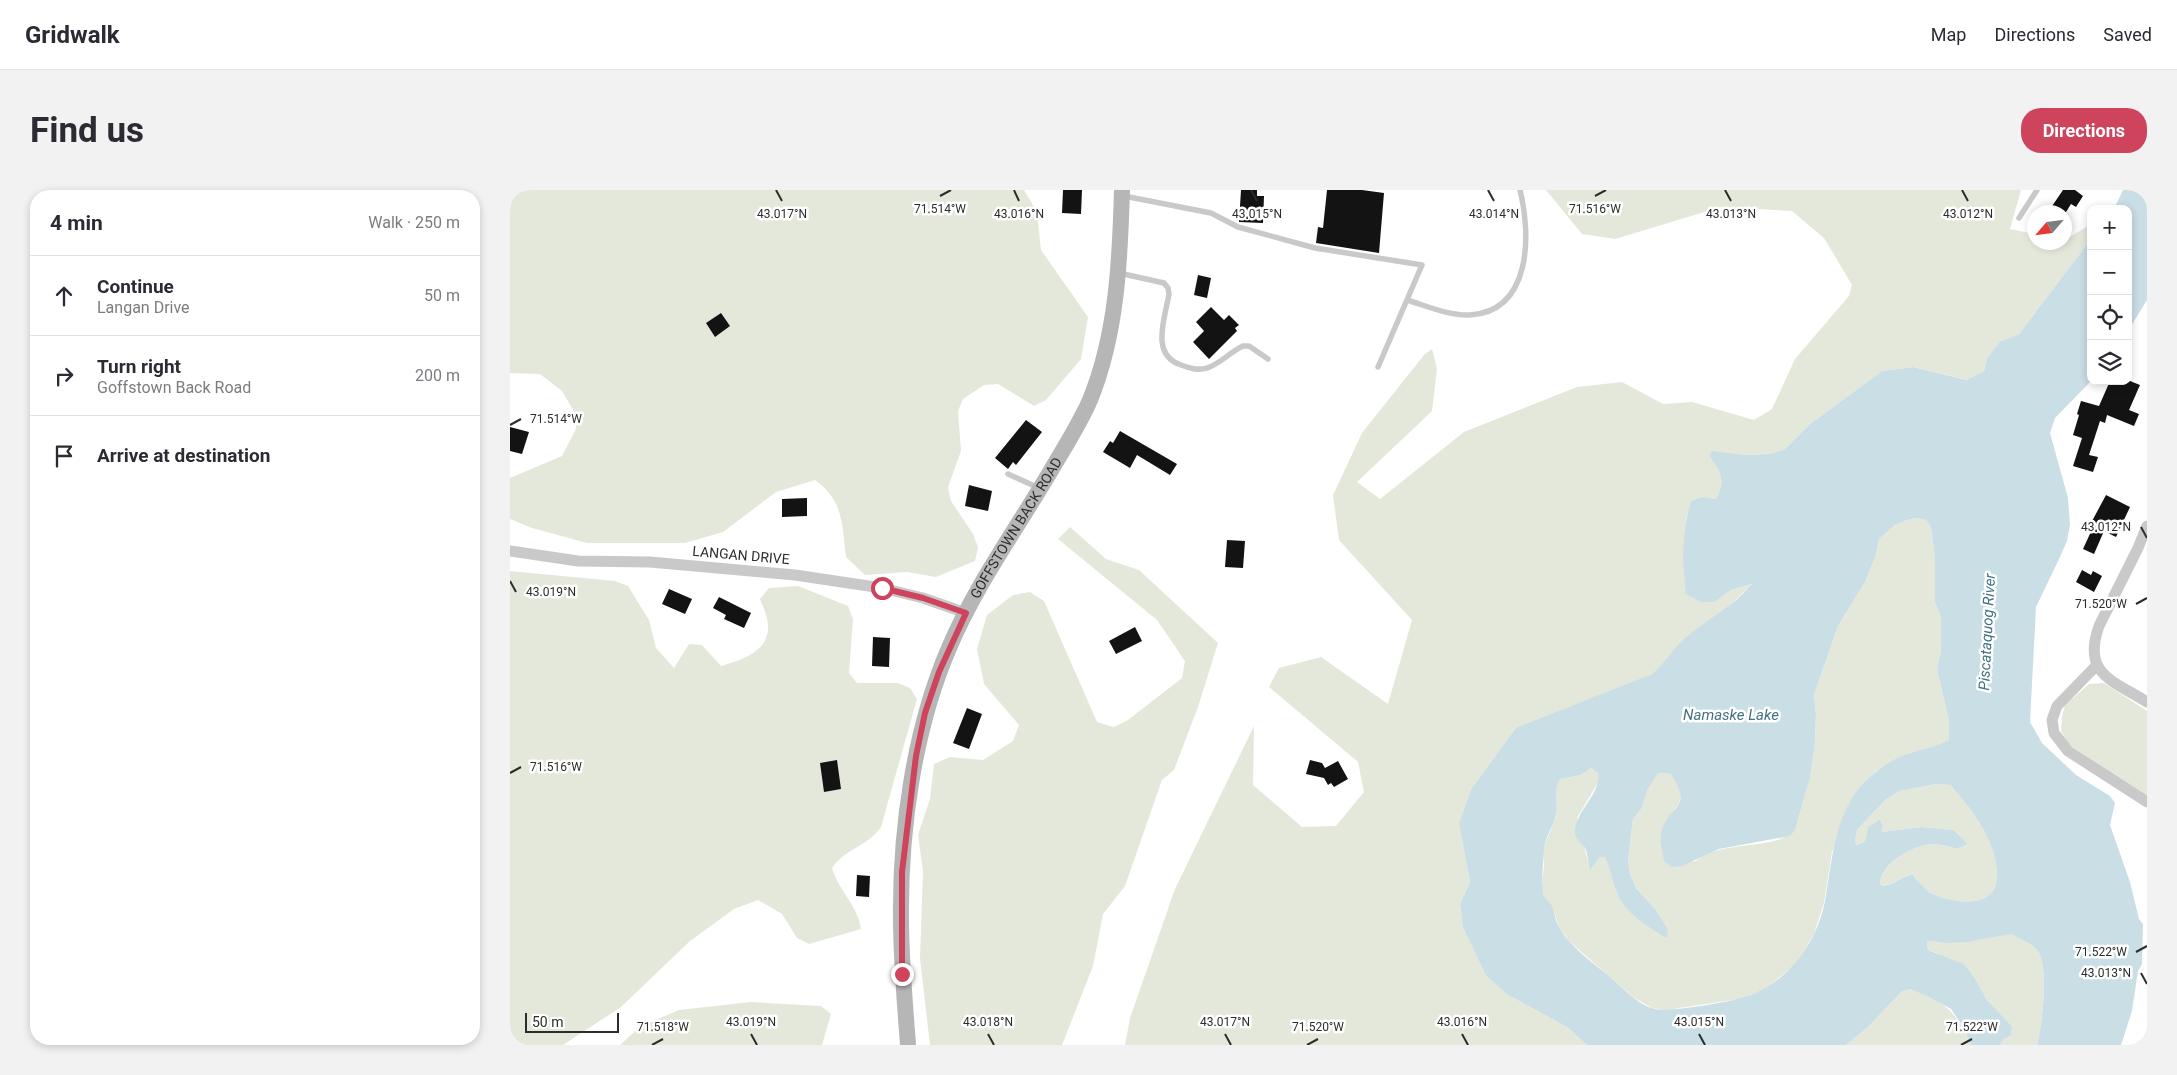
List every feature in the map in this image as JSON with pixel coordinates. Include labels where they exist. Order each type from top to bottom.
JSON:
[{"type":"main road","name":"GOFFSTOWN BACK ROAD","points":[[908,1045],[901,918],[902,872],[912,785],[925,713],[946,655],[986,575],[1041,489],[1090,400],[1101,370],[1111,324],[1117,272],[1122,193]]},
{"type":"street","points":[[2146,530],[2096,633],[2093,654],[2096,666],[2111,679],[2147,702]]},
{"type":"street","name":"LANGAN DRIVE","points":[[510,551],[578,561],[650,562],[813,577],[882,588],[923,598],[966,613]]},
{"type":"street","points":[[2096,666],[2057,706],[2052,720],[2054,733],[2068,751],[2147,802]]},
{"type":"lane","points":[[1407,300],[1455,314],[1472,315],[1488,310],[1504,301],[1515,289],[1525,264],[1526,229],[1520,190]]},
{"type":"lane","points":[[2019,218],[2037,190]]},
{"type":"lane","points":[[1122,193],[1211,213],[1238,228],[1315,248],[1422,265],[1378,367]]},
{"type":"lane","points":[[1117,272],[1164,283],[1168,288],[1169,294],[1161,344],[1171,361],[1199,370],[1216,364],[1238,349],[1249,346],[1268,359]]},
{"type":"lane","points":[[1008,474],[1041,489]]},
{"type":"shaded area","points":[[510,190],[1024,190],[1037,212],[1041,250],[1088,317],[1081,359],[1046,400],[1034,406],[998,384],[984,385],[963,399],[958,411],[961,451],[948,487],[951,501],[973,534],[978,547],[975,561],[936,577],[907,572],[865,575],[846,557],[840,514],[832,496],[815,480],[776,492],[723,532],[685,543],[587,543],[532,528],[510,519],[510,478],[562,456],[576,429],[576,415],[562,391],[540,374],[510,373]]},
{"type":"shaded area","points":[[1546,190],[2021,190],[2010,229],[2027,233],[2027,250],[2072,250],[2072,236],[2087,226],[2087,244],[2019,334],[2000,343],[1987,358],[1984,371],[1968,380],[1913,367],[1882,371],[1810,424],[1785,449],[1770,454],[1709,456],[1721,476],[1721,487],[1716,499],[1704,497],[1687,514],[1685,542],[1715,602],[1731,590],[1753,584],[1724,610],[1682,641],[1666,662],[1652,674],[1600,696],[1459,824],[1470,882],[1460,904],[1463,928],[1486,976],[1508,995],[1567,1027],[1587,1045],[1125,1045],[1130,1018],[1175,889],[1254,726],[1253,785],[1302,827],[1336,826],[1364,792],[1358,762],[1269,687],[1279,668],[1321,657],[1388,704],[1412,620],[1339,540],[1333,495],[1362,433],[1424,355],[1432,349],[1437,369],[1432,411],[1357,482],[1380,499],[1464,432],[1577,387],[1622,382],[1663,404],[1692,402],[1754,420],[1772,409],[1795,359],[1849,296],[1852,285],[1824,238],[1792,211],[1721,207],[1615,239],[1582,234]]},
{"type":"shaded area","points":[[1917,518],[1926,520],[1931,528],[1935,559],[1935,602],[1941,617],[1941,651],[1937,669],[1949,721],[1949,740],[1941,745],[1912,752],[1876,771],[1860,788],[1849,806],[1832,852],[1824,903],[1814,934],[1797,963],[1765,989],[1740,999],[1666,1010],[1652,1008],[1633,997],[1570,942],[1559,928],[1554,911],[1544,897],[1542,887],[1543,854],[1556,817],[1556,784],[1560,779],[1581,775],[1591,768],[1598,773],[1599,781],[1577,818],[1590,869],[1600,857],[1605,856],[1619,897],[1668,930],[1656,910],[1636,888],[1630,874],[1628,860],[1633,819],[1642,808],[1648,789],[1658,773],[1672,774],[1681,796],[1674,810],[1694,862],[1704,856],[1724,849],[1778,840],[1795,830],[1810,778],[1815,743],[1816,713],[1814,695],[1838,626],[1865,582],[1876,555],[1879,539],[1895,525]]},
{"type":"shaded area","points":[[1070,527],[1106,559],[1139,570],[1218,643],[1198,707],[1174,770],[1162,780],[1125,886],[1103,914],[1093,966],[1062,1045],[930,1045],[920,959],[923,871],[918,835],[930,799],[934,764],[950,757],[983,760],[1013,741],[1019,725],[984,684],[977,649],[987,615],[1013,595],[1030,592],[1044,601],[1097,722],[1114,727],[1128,720],[1182,678],[1185,661],[1157,620],[1058,539]]},
{"type":"shaded area","points":[[510,571],[615,581],[628,586],[649,620],[656,648],[674,668],[689,644],[702,645],[721,666],[752,654],[764,642],[767,635],[768,626],[760,599],[769,588],[798,586],[848,606],[853,619],[849,673],[857,683],[898,683],[910,688],[917,699],[881,827],[869,839],[838,861],[832,868],[856,913],[861,929],[809,944],[797,938],[782,914],[758,900],[734,909],[690,941],[621,1007],[563,1045],[510,1045]]},
{"type":"shaded area","points":[[2104,683],[2147,711],[2147,797],[2069,745],[2061,731],[2065,705],[2089,684]]},
{"type":"shaded area","points":[[1937,784],[1950,785],[1976,817],[1990,842],[1997,869],[1996,883],[1992,892],[1986,897],[1967,901],[1946,899],[1929,892],[1913,875],[1905,876],[1889,884],[1880,885],[1881,877],[1885,870],[1906,852],[1923,845],[1944,845],[1957,849],[1968,844],[1954,830],[1921,827],[1882,832],[1883,826],[1868,827],[1865,841],[1857,845],[1855,842],[1857,830],[1885,800],[1900,791]]},
{"type":"shaded area","points":[[2011,933],[2034,947],[2041,958],[2044,996],[2037,1045],[2000,1045],[2012,1026],[1987,1000],[1976,980],[1937,953],[1928,950],[1927,941],[1969,941]]},
{"type":"shaded area","points":[[1910,989],[1933,999],[1948,1009],[1960,1023],[1971,1045],[1846,1045],[1869,1026],[1901,992]]},
{"type":"shaded area","points":[[751,1002],[821,1006],[831,1014],[822,1045],[620,1045],[641,1026],[679,1010]]},
{"type":"water","points":[[2123,190],[2147,190],[2147,300],[2132,324],[2132,205],[2116,205]]},
{"type":"water","name":"Namaske Lake","points":[[2087,244],[2087,385],[2055,418],[2050,433],[2068,498],[2070,525],[2067,541],[2036,607],[2030,722],[2042,743],[2076,775],[2110,796],[2115,803],[2110,825],[2130,882],[2139,919],[2143,924],[2142,964],[2138,971],[2132,1011],[2121,1045],[2037,1045],[2044,996],[2041,958],[2034,947],[2011,934],[1967,942],[1927,941],[1928,950],[1964,964],[1987,1000],[2012,1026],[2011,1035],[2004,1039],[2000,1045],[1971,1045],[1962,1025],[1951,1009],[1910,989],[1901,992],[1869,1026],[1846,1045],[1587,1045],[1567,1027],[1508,995],[1486,976],[1463,928],[1460,904],[1470,882],[1459,824],[1471,790],[1516,728],[1652,674],[1683,640],[1728,607],[1752,584],[1731,590],[1715,602],[1701,602],[1686,594],[1684,547],[1686,523],[1691,501],[1704,497],[1716,499],[1721,487],[1721,476],[1709,456],[1712,451],[1744,455],[1770,454],[1785,449],[1810,424],[1882,371],[1913,367],[1967,380],[1984,371],[1987,358],[2000,342],[2019,334]],"holes":[[[1917,518],[1926,520],[1931,528],[1935,559],[1935,602],[1941,617],[1941,651],[1937,669],[1949,721],[1949,740],[1891,761],[1871,776],[1851,799],[1835,841],[1821,918],[1806,948],[1785,974],[1757,992],[1722,1002],[1662,1010],[1642,1004],[1570,942],[1559,927],[1553,908],[1544,896],[1542,879],[1544,848],[1555,819],[1556,788],[1560,779],[1581,775],[1591,768],[1598,773],[1596,788],[1577,822],[1576,837],[1585,847],[1590,870],[1600,857],[1605,857],[1617,892],[1623,903],[1640,921],[1667,938],[1668,930],[1656,910],[1636,888],[1630,874],[1628,860],[1633,819],[1642,808],[1648,789],[1658,773],[1671,774],[1678,786],[1680,801],[1669,816],[1661,833],[1664,861],[1672,867],[1682,866],[1719,849],[1790,836],[1795,830],[1810,778],[1815,743],[1816,713],[1814,695],[1838,626],[1865,582],[1876,555],[1879,539],[1895,525],[1907,520]],[[1937,784],[1950,785],[1976,817],[1990,842],[1997,869],[1996,883],[1992,892],[1986,897],[1977,900],[1956,901],[1946,899],[1929,892],[1913,875],[1909,875],[1889,885],[1880,885],[1881,877],[1885,870],[1906,852],[1923,845],[1944,845],[1957,849],[1968,844],[1954,830],[1921,827],[1882,832],[1883,826],[1880,820],[1868,827],[1865,841],[1857,845],[1855,842],[1857,830],[1885,800],[1900,791]]]},
{"type":"building","points":[[1063,190],[1082,190],[1081,214],[1062,213]]},
{"type":"building","points":[[1241,190],[1257,190],[1257,196],[1264,196],[1263,223],[1239,222]]},
{"type":"building","points":[[1327,190],[1362,190],[1384,193],[1379,253],[1316,243],[1318,227],[1323,228]]},
{"type":"building","points":[[2063,190],[2075,190],[2083,196],[2076,207],[2071,204],[2053,205]]},
{"type":"building","points":[[1198,275],[1211,278],[1207,298],[1194,295]]},
{"type":"building","points":[[1211,307],[1224,320],[1229,315],[1239,325],[1235,328],[1237,331],[1209,359],[1193,342],[1204,331],[1196,322]]},
{"type":"building","points":[[721,313],[730,326],[715,337],[706,323]]},
{"type":"building","points":[[2132,382],[2140,385],[2129,410],[2139,414],[2134,426],[2107,415],[2105,423],[2100,421],[2089,455],[2098,457],[2093,472],[2073,466],[2082,438],[2073,435],[2081,401],[2099,406],[2108,385],[2132,385]]},
{"type":"building","points":[[1026,420],[1042,432],[1016,465],[1013,462],[1008,469],[995,458]]},
{"type":"building","points":[[510,427],[529,432],[522,454],[510,451]]},
{"type":"building","points":[[1120,431],[1177,464],[1170,475],[1137,455],[1130,468],[1103,452],[1110,441],[1113,443]]},
{"type":"building","points":[[969,485],[992,491],[988,511],[965,506]]},
{"type":"building","points":[[2106,495],[2130,507],[2116,537],[2104,531],[2094,554],[2083,549],[2094,525],[2091,523]]},
{"type":"building","points":[[807,498],[807,516],[782,517],[782,499]]},
{"type":"building","points":[[1227,540],[1245,541],[1243,568],[1225,567]]},
{"type":"building","points":[[2082,570],[2091,575],[2093,571],[2102,576],[2094,592],[2076,582]]},
{"type":"building","points":[[669,589],[692,599],[685,614],[662,604]]},
{"type":"building","points":[[719,597],[751,613],[744,628],[724,619],[726,615],[713,608]]},
{"type":"building","points":[[1135,627],[1142,641],[1116,654],[1109,641]]},
{"type":"building","points":[[873,637],[890,638],[889,667],[872,666]]},
{"type":"building","points":[[967,708],[982,714],[969,749],[953,743]]},
{"type":"building","points":[[837,760],[841,789],[824,792],[820,763]]},
{"type":"building","points":[[1310,760],[1322,763],[1325,768],[1338,761],[1348,779],[1334,787],[1331,783],[1328,785],[1324,778],[1306,774]]},
{"type":"building","points":[[857,875],[870,876],[869,897],[856,896]]},
{"type":"route","points":[[882,588],[923,598],[966,613],[939,672],[925,713],[916,756],[902,872],[902,974]]},
{"type":"water label","name":"Piscataquog River","points":[[1987,632]]}]
